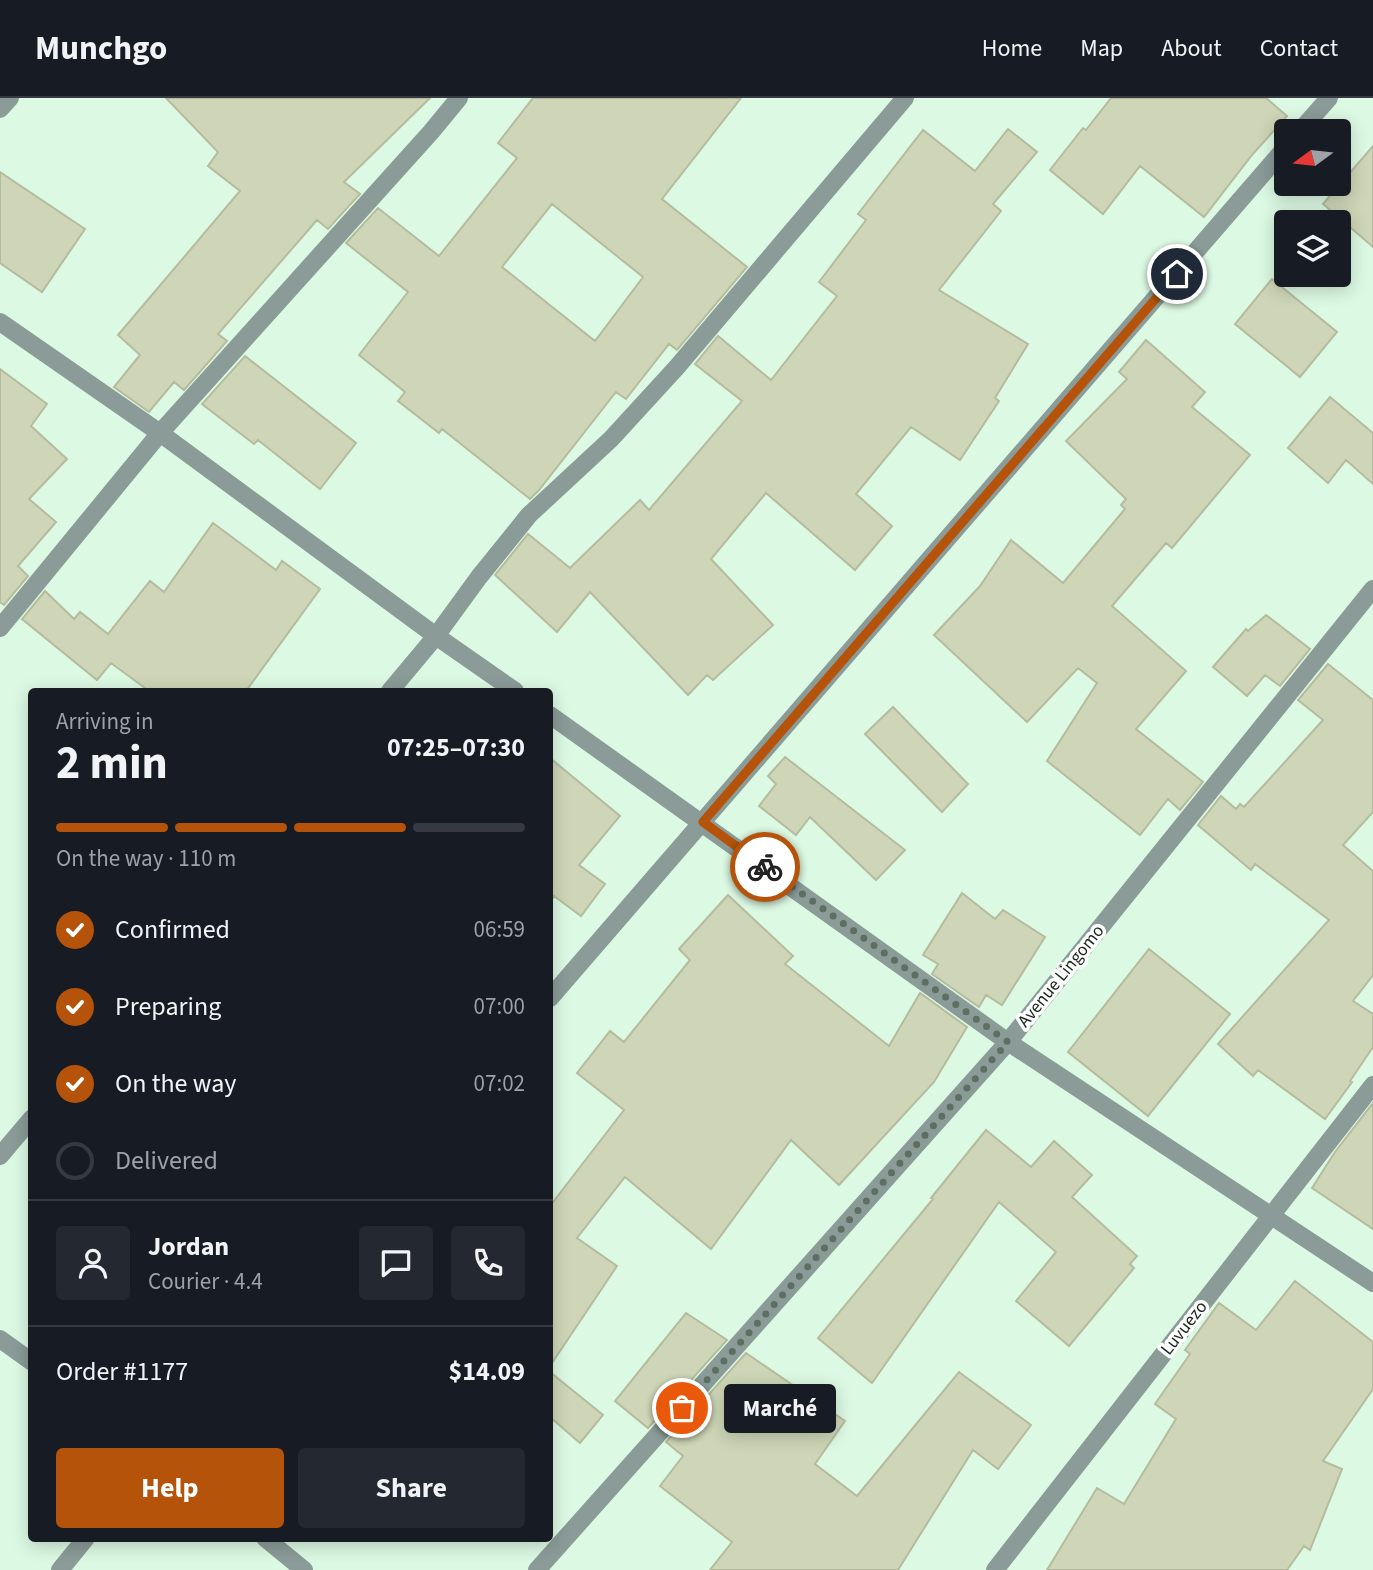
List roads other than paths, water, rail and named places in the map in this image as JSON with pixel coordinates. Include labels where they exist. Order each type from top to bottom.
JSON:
[{"type":"street","points":[[0,109],[10,98]]},
{"type":"street","points":[[0,628],[160,433],[431,132],[458,98]]},
{"type":"street","points":[[393,688],[529,515],[611,439],[677,367],[905,98]]},
{"type":"street","points":[[1311,119],[1329,98]]},
{"type":"street","points":[[553,995],[1274,161]]},
{"type":"street","points":[[0,322],[160,433],[511,688]]},
{"type":"street","name":"Avenue Lingomo","points":[[537,1570],[1008,1042],[1373,589]]},
{"type":"street","points":[[553,717],[1008,1042],[1373,1283]]},
{"type":"street","name":"Luvuezo","points":[[995,1570],[1373,1085]]},
{"type":"street","points":[[0,1156],[28,1123]]},
{"type":"street","points":[[0,1339],[28,1359]]},
{"type":"street","points":[[60,1570],[83,1542]]},
{"type":"street","points":[[270,1542],[304,1570]]},
{"type":"place","name":"Marché","points":[[682,1408]]}]
